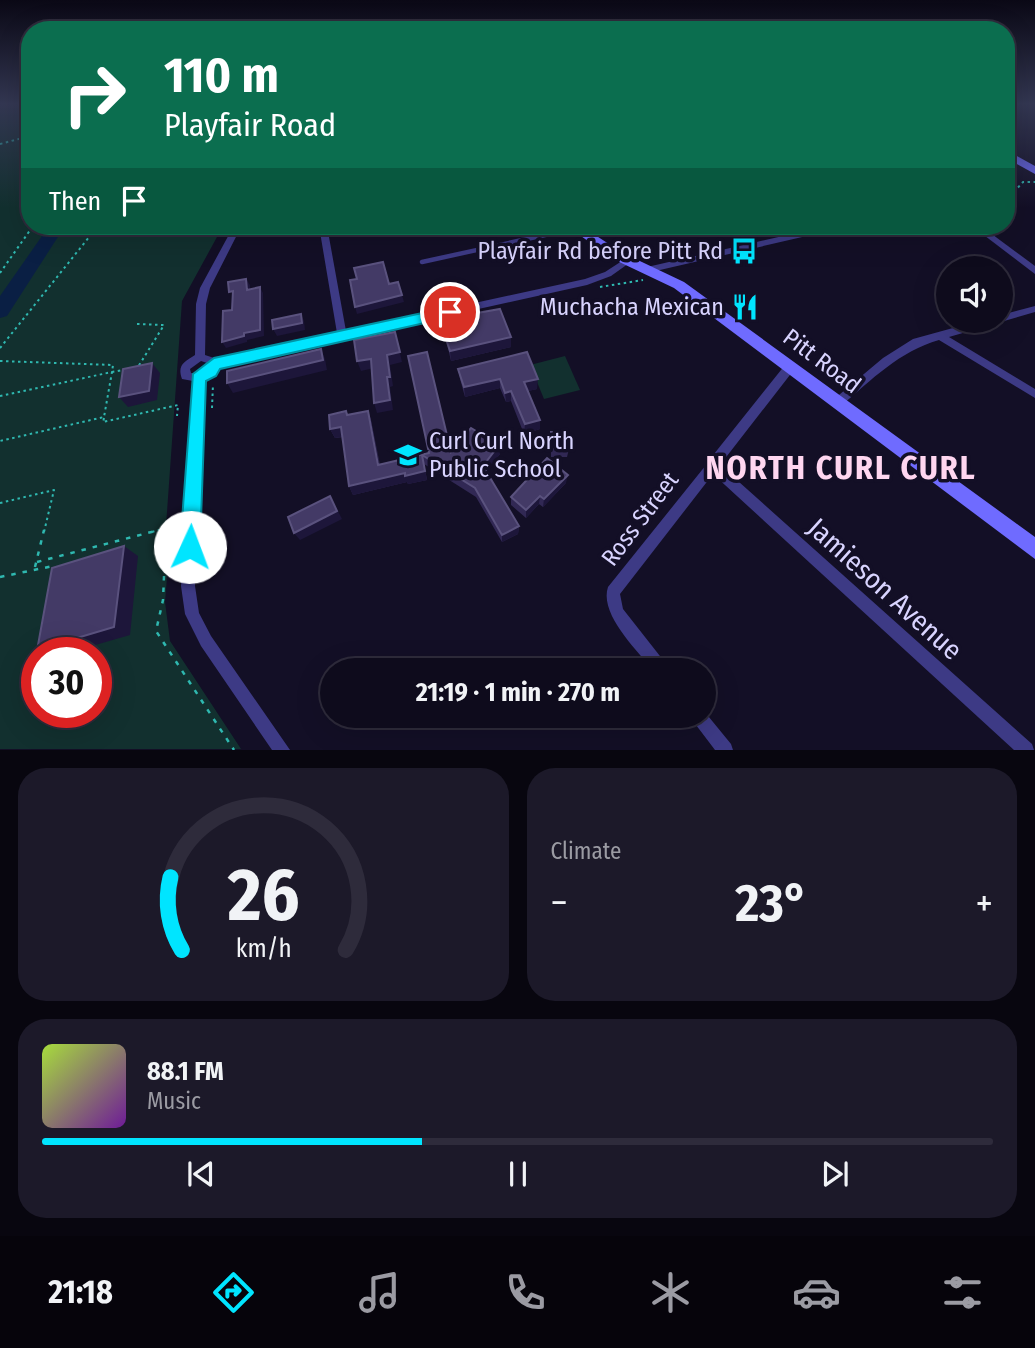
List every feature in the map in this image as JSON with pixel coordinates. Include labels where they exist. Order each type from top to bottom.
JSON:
[{"type":"main road","points":[[1015,158],[1035,171]]},
{"type":"main road","name":"Pitt Road","points":[[587,235],[646,275],[680,285],[1035,549]]},
{"type":"street","points":[[200,357],[201,304],[205,288],[233,235]]},
{"type":"street","points":[[325,235],[342,336]]},
{"type":"street","points":[[646,275],[802,235]]},
{"type":"street","points":[[988,235],[1035,271]]},
{"type":"street","points":[[214,364],[587,282],[608,274],[628,261]]},
{"type":"street","points":[[1013,315],[1035,309]]},
{"type":"street","points":[[837,403],[887,361],[917,342],[947,333]]},
{"type":"street","points":[[939,335],[1035,394]]},
{"type":"street","points":[[206,378],[186,376],[184,371],[191,361],[200,357],[208,357],[214,364]]},
{"type":"street","points":[[214,364],[206,378],[188,586],[192,614],[206,641],[282,750]]},
{"type":"street","name":"Ross Street","points":[[652,658],[616,612],[613,592],[789,368]]},
{"type":"street","name":"Jamieson Avenue","points":[[711,464],[1026,750]]},
{"type":"street","points":[[708,728],[725,750]]},
{"type":"lane","points":[[422,262],[540,235]]},
{"type":"path","points":[[0,144],[21,138]]},
{"type":"path","points":[[1015,191],[1023,182],[1035,182]]},
{"type":"path","points":[[0,273],[27,235]]},
{"type":"path","points":[[0,348],[91,235]]},
{"type":"path","points":[[600,287],[646,275]]},
{"type":"path","points":[[0,396],[139,367],[164,326],[137,324]]},
{"type":"path","points":[[0,361],[113,365],[103,422],[178,405],[177,416]]},
{"type":"path","points":[[206,378],[212,408]]},
{"type":"path","points":[[0,441],[104,417]]},
{"type":"path","points":[[0,503],[54,490],[35,568]]},
{"type":"path","points":[[37,562],[166,528],[163,600],[156,631],[234,750]]},
{"type":"path","points":[[0,577],[53,566]]},
{"type":"green space","points":[[0,138],[21,138],[21,235],[218,235],[182,301],[166,526],[169,552],[165,602],[170,641],[241,749],[0,749]]},
{"type":"green space","points":[[565,356],[580,390],[544,399],[530,365]]},
{"type":"building","points":[[383,262],[389,284],[398,282],[402,295],[355,307],[350,280],[357,279],[354,268]]},
{"type":"building","points":[[246,279],[247,290],[260,287],[260,330],[222,342],[223,311],[232,310],[233,291],[229,292],[228,282]]},
{"type":"building","points":[[500,309],[511,337],[450,351],[446,339],[455,337],[449,318]]},
{"type":"building","points":[[301,314],[302,323],[273,329],[272,320]]},
{"type":"building","points":[[395,332],[400,352],[387,355],[390,400],[374,403],[371,359],[357,361],[354,340]]},
{"type":"building","points":[[321,349],[323,360],[227,383],[227,371]]},
{"type":"building","points":[[427,352],[451,452],[471,428],[499,445],[483,466],[519,526],[502,535],[475,488],[422,455],[425,471],[349,486],[341,427],[330,429],[329,415],[346,411],[347,415],[368,411],[378,465],[429,453],[408,356]]},
{"type":"building","points":[[527,352],[538,379],[524,382],[540,420],[525,424],[511,391],[505,393],[500,379],[464,387],[458,369]]},
{"type":"building","points":[[152,363],[149,391],[119,397],[123,369]]},
{"type":"building","points":[[551,432],[568,432],[569,449],[551,448]]},
{"type":"building","points":[[547,458],[568,475],[544,499],[540,496],[526,510],[511,497]]},
{"type":"building","points":[[330,496],[337,511],[294,533],[288,517]]},
{"type":"building","points":[[124,546],[114,627],[80,637],[39,637],[52,568]]},
{"type":"waterway","points":[[0,311],[51,235]]},
{"type":"place","name":"Playfair Rd before Pitt Rd","points":[[744,251]]},
{"type":"place","name":"Muchacha Mexican","points":[[745,307]]},
{"type":"place","name":"Curl Curl North Public School","points":[[408,455]]},
{"type":"district","name":"NORTH CURL CURL","points":[[841,468]]},
{"type":"route","points":[[190,547],[198,378],[211,371],[214,364],[450,312]]}]
